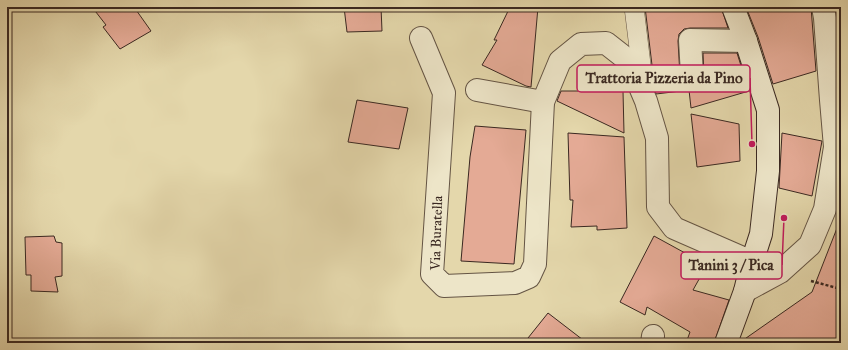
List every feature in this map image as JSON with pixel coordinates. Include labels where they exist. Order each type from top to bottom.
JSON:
[{"type":"street","name":"Via Buratella","points":[[634,7],[646,101]]},
{"type":"street","points":[[726,343],[745,291],[761,234],[768,171],[768,110],[746,41],[733,7]]},
{"type":"street","points":[[745,291],[780,272],[810,244],[825,209],[836,147],[823,7]]},
{"type":"street","name":"Via Buratella","points":[[421,38],[444,92],[432,274],[444,286],[515,283],[529,277],[535,264],[542,102],[560,62],[581,44],[606,44],[629,61],[646,101],[657,138],[658,207],[674,228],[752,262]]},
{"type":"street","points":[[692,75],[690,40],[746,41]]},
{"type":"street","points":[[477,90],[542,102]]},
{"type":"path","points":[[7,37],[10,54],[7,95]]},
{"type":"building","points":[[92,7],[134,7],[151,31],[120,49],[103,27],[106,25]]},
{"type":"building","points":[[344,7],[381,7],[382,31],[347,32]]},
{"type":"building","points":[[510,7],[538,7],[531,87],[482,65],[497,40],[494,40]]},
{"type":"building","points":[[645,7],[721,7],[728,28],[690,28],[684,29],[679,34],[678,41],[681,82],[686,86],[692,87],[698,86],[703,81],[703,53],[737,53],[749,91],[691,108],[689,90],[656,94]]},
{"type":"building","points":[[746,7],[811,7],[816,71],[773,84],[758,37]]},
{"type":"building","points":[[836,7],[841,7],[841,63],[837,17]]},
{"type":"building","points":[[561,91],[623,91],[624,133],[557,101]]},
{"type":"building","points":[[357,100],[408,108],[399,149],[348,142]]},
{"type":"building","points":[[691,114],[739,124],[740,161],[697,167]]},
{"type":"building","points":[[475,126],[526,130],[514,264],[461,261],[470,157]]},
{"type":"building","points":[[568,133],[624,137],[627,228],[597,230],[597,226],[571,227],[573,200],[570,200]]},
{"type":"building","points":[[782,133],[822,141],[812,196],[779,188]]},
{"type":"building","points":[[839,223],[841,223],[841,343],[739,343],[812,292]]},
{"type":"building","points":[[54,236],[56,242],[62,243],[62,276],[55,277],[58,292],[31,291],[31,275],[26,275],[25,237]]},
{"type":"building","points":[[654,236],[707,265],[693,290],[729,300],[714,343],[686,343],[690,332],[647,307],[645,315],[620,302]]},
{"type":"building","points":[[548,313],[587,343],[524,343]]},
{"type":"place","name":"Trattoria Pizzeria da Pino","points":[[752,144]]},
{"type":"place","name":"Tanini 3 / Pica","points":[[784,218]]}]
